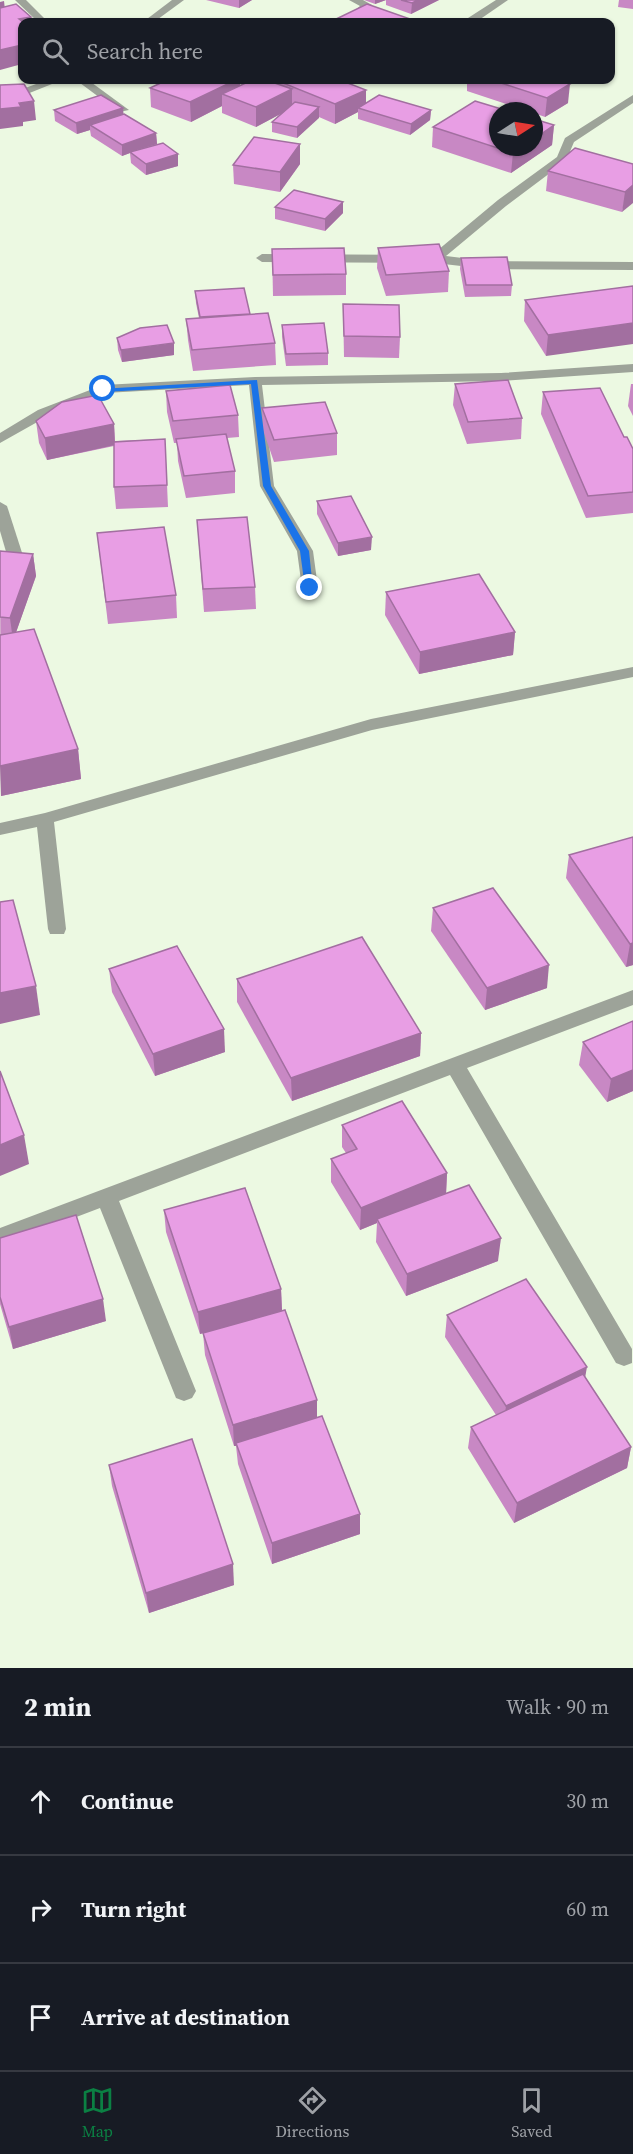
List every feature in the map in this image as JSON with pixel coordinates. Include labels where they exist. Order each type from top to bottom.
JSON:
[{"type":"street","points":[[20,0],[39,18]]},
{"type":"street","points":[[154,18],[179,0]]},
{"type":"street","points":[[352,18],[367,5],[354,0]]},
{"type":"street","points":[[475,18],[503,0]]},
{"type":"street","points":[[0,94],[18,94],[45,84]]},
{"type":"street","points":[[87,84],[123,110]]},
{"type":"street","points":[[435,259],[502,203],[562,159],[569,140],[633,98]]},
{"type":"street","points":[[262,258],[435,259],[487,265],[633,266]]},
{"type":"street","points":[[0,439],[42,413],[103,389],[255,381],[501,377],[633,368]]},
{"type":"street","points":[[255,381],[267,486],[305,551],[310,588]]},
{"type":"street","points":[[0,506],[17,562]]},
{"type":"street","points":[[0,829],[45,819],[371,725],[633,672]]},
{"type":"street","points":[[45,819],[57,928]]},
{"type":"street","points":[[0,1237],[633,997]]},
{"type":"street","points":[[454,1064],[624,1356]]},
{"type":"street","points":[[106,1196],[184,1391]]},
{"type":"building","points":[[401,0],[418,0],[412,3]]},
{"type":"building","points":[[16,4],[31,17],[18,18],[18,46],[0,50],[0,8]]},
{"type":"building","points":[[367,4],[407,18],[338,18]]},
{"type":"building","points":[[24,84],[34,101],[19,103],[21,107],[0,109],[0,85]]},
{"type":"building","points":[[158,84],[228,84],[190,102],[150,88]]},
{"type":"building","points":[[243,84],[278,84],[292,89],[256,107],[222,94]]},
{"type":"building","points":[[285,84],[350,84],[366,90],[335,104]]},
{"type":"building","points":[[504,84],[570,84],[547,98]]},
{"type":"building","points":[[101,95],[123,108],[76,123],[54,110]]},
{"type":"building","points":[[379,95],[431,110],[411,124],[358,108]]},
{"type":"building","points":[[475,101],[489,105],[489,145],[433,127]]},
{"type":"building","points":[[295,102],[319,107],[297,127],[272,122]]},
{"type":"building","points":[[124,114],[156,133],[122,145],[90,125]]},
{"type":"building","points":[[543,122],[554,125],[543,133]]},
{"type":"building","points":[[254,137],[300,144],[280,172],[233,165]]},
{"type":"building","points":[[163,143],[178,154],[146,164],[130,152]]},
{"type":"building","points":[[575,148],[633,164],[633,185],[625,192],[548,171]]},
{"type":"building","points":[[294,190],[343,202],[325,219],[275,207]]},
{"type":"building","points":[[439,244],[449,271],[386,275],[378,248]]},
{"type":"building","points":[[344,248],[346,274],[273,275],[272,249]]},
{"type":"building","points":[[507,257],[512,285],[466,285],[461,258]]},
{"type":"building","points":[[633,286],[633,323],[548,335],[525,300]]},
{"type":"building","points":[[244,288],[250,314],[200,317],[195,291]]},
{"type":"building","points":[[343,304],[399,305],[400,337],[344,336]]},
{"type":"building","points":[[268,313],[275,343],[192,350],[186,319]]},
{"type":"building","points":[[324,323],[328,353],[286,354],[282,325]]},
{"type":"building","points":[[167,325],[174,343],[121,350],[117,338],[140,328]]},
{"type":"building","points":[[508,380],[522,418],[468,422],[455,384]]},
{"type":"building","points":[[230,385],[238,415],[173,421],[166,391]]},
{"type":"building","points":[[600,388],[624,437],[627,437],[633,449],[633,492],[588,496],[543,392]]},
{"type":"building","points":[[98,395],[114,424],[45,438],[36,421],[62,402]]},
{"type":"building","points":[[325,402],[337,433],[274,440],[262,408]]},
{"type":"building","points":[[226,434],[235,471],[184,476],[176,439]]},
{"type":"building","points":[[165,439],[167,485],[114,487],[114,442]]},
{"type":"building","points":[[351,496],[372,537],[338,543],[317,501]]},
{"type":"building","points":[[247,517],[255,587],[203,589],[197,520]]},
{"type":"building","points":[[164,527],[176,595],[106,602],[97,533]]},
{"type":"building","points":[[0,551],[33,554],[10,618],[0,617]]},
{"type":"building","points":[[479,574],[515,632],[420,652],[386,592]]},
{"type":"building","points":[[34,629],[78,749],[0,766],[0,635]]},
{"type":"building","points":[[633,837],[633,943],[630,944],[569,855]]},
{"type":"building","points":[[493,888],[549,965],[487,988],[433,908]]},
{"type":"building","points":[[13,900],[36,986],[0,993],[0,902]]},
{"type":"building","points":[[362,937],[421,1033],[291,1078],[237,979]]},
{"type":"building","points":[[177,946],[224,1029],[153,1054],[109,969]]},
{"type":"building","points":[[633,1021],[633,1070],[611,1079],[583,1042]]},
{"type":"building","points":[[0,1071],[24,1135],[0,1145]]},
{"type":"building","points":[[402,1101],[447,1173],[361,1208],[331,1159],[357,1149],[342,1125]]},
{"type":"building","points":[[469,1185],[501,1238],[407,1274],[377,1219]]},
{"type":"building","points":[[245,1188],[281,1289],[198,1312],[164,1210]]},
{"type":"building","points":[[76,1215],[103,1299],[9,1327],[0,1297],[0,1238]]},
{"type":"building","points":[[526,1279],[587,1367],[506,1406],[447,1315]]},
{"type":"building","points":[[285,1310],[317,1400],[233,1425],[203,1333]]},
{"type":"building","points":[[583,1374],[631,1447],[517,1503],[471,1427]]},
{"type":"building","points":[[322,1416],[360,1514],[272,1543],[236,1443]]},
{"type":"building","points":[[192,1439],[233,1564],[146,1593],[109,1465]]},
{"type":"route","points":[[103,389],[255,381],[267,486],[305,551],[310,588]]}]
